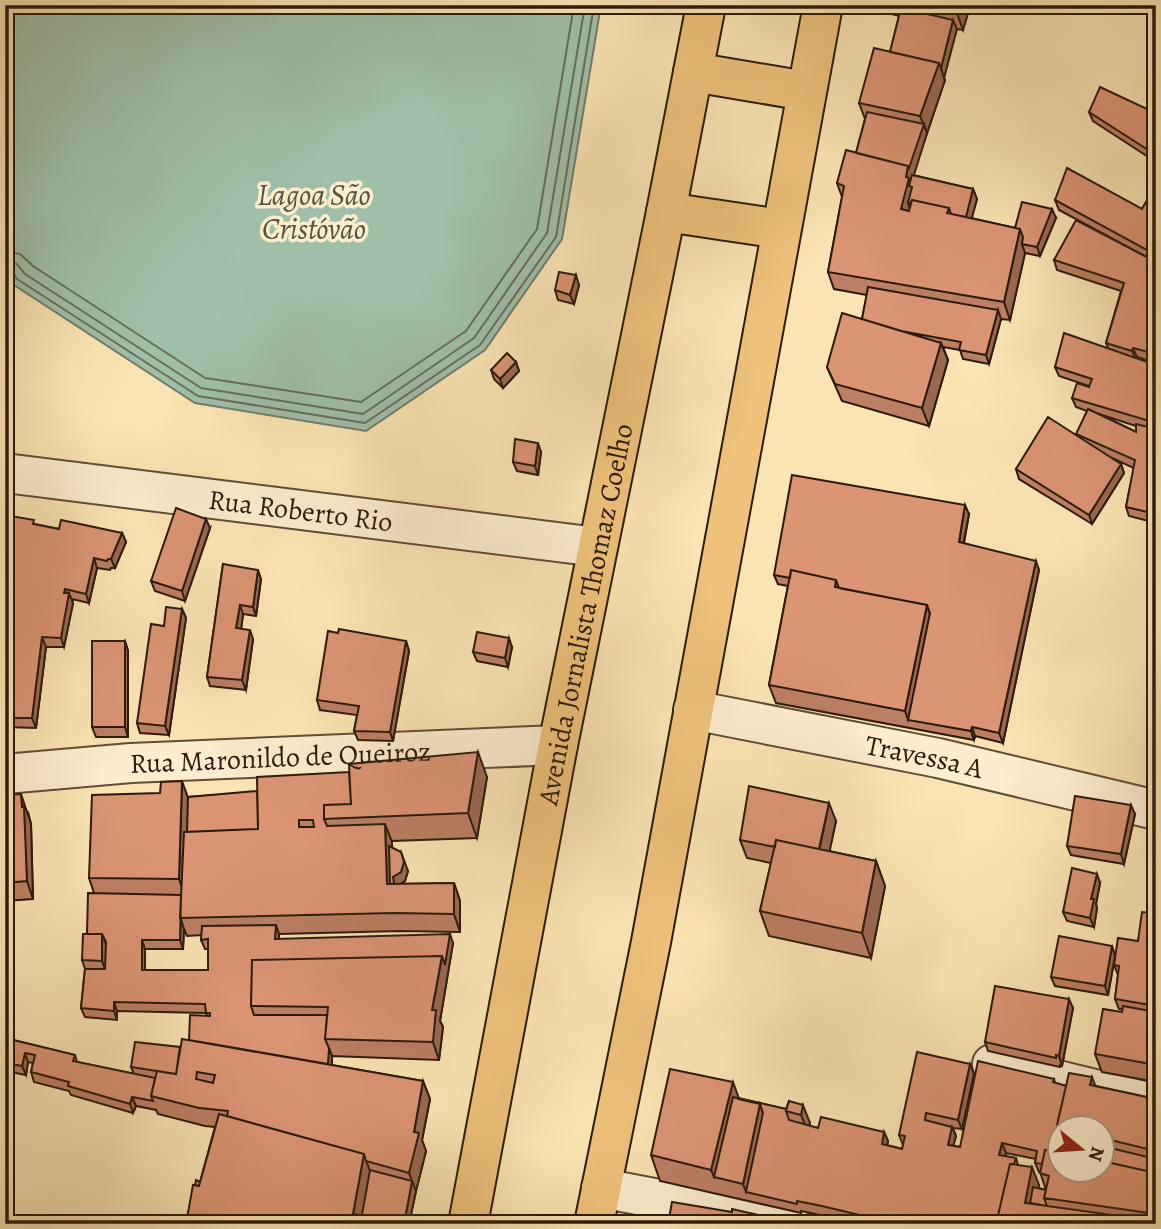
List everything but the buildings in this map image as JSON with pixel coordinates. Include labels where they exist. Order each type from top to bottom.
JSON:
[{"type":"main road","name":"Avenida Jornalista Thomaz Coelho","points":[[468,1224],[558,745],[706,5]]},
{"type":"main road","points":[[597,1206],[649,955],[823,5]]},
{"type":"main road","points":[[693,72],[806,91]]},
{"type":"main road","points":[[666,212],[781,229]]},
{"type":"street","name":"Rua Roberto Rio","points":[[5,472],[597,547]]},
{"type":"street","name":"Travessa A","points":[[694,710],[938,758],[1156,810]]},
{"type":"street","name":"Rua Maronildo de Queiroz","points":[[5,774],[131,763],[558,745]]},
{"type":"street","points":[[992,1064],[1156,1104]]},
{"type":"street","points":[[597,1206],[791,1224]]},
{"type":"water","name":"Lagoa São Cristóvão","points":[[5,5],[601,5],[562,239],[485,350],[366,431],[195,403],[11,283],[5,268]]}]
